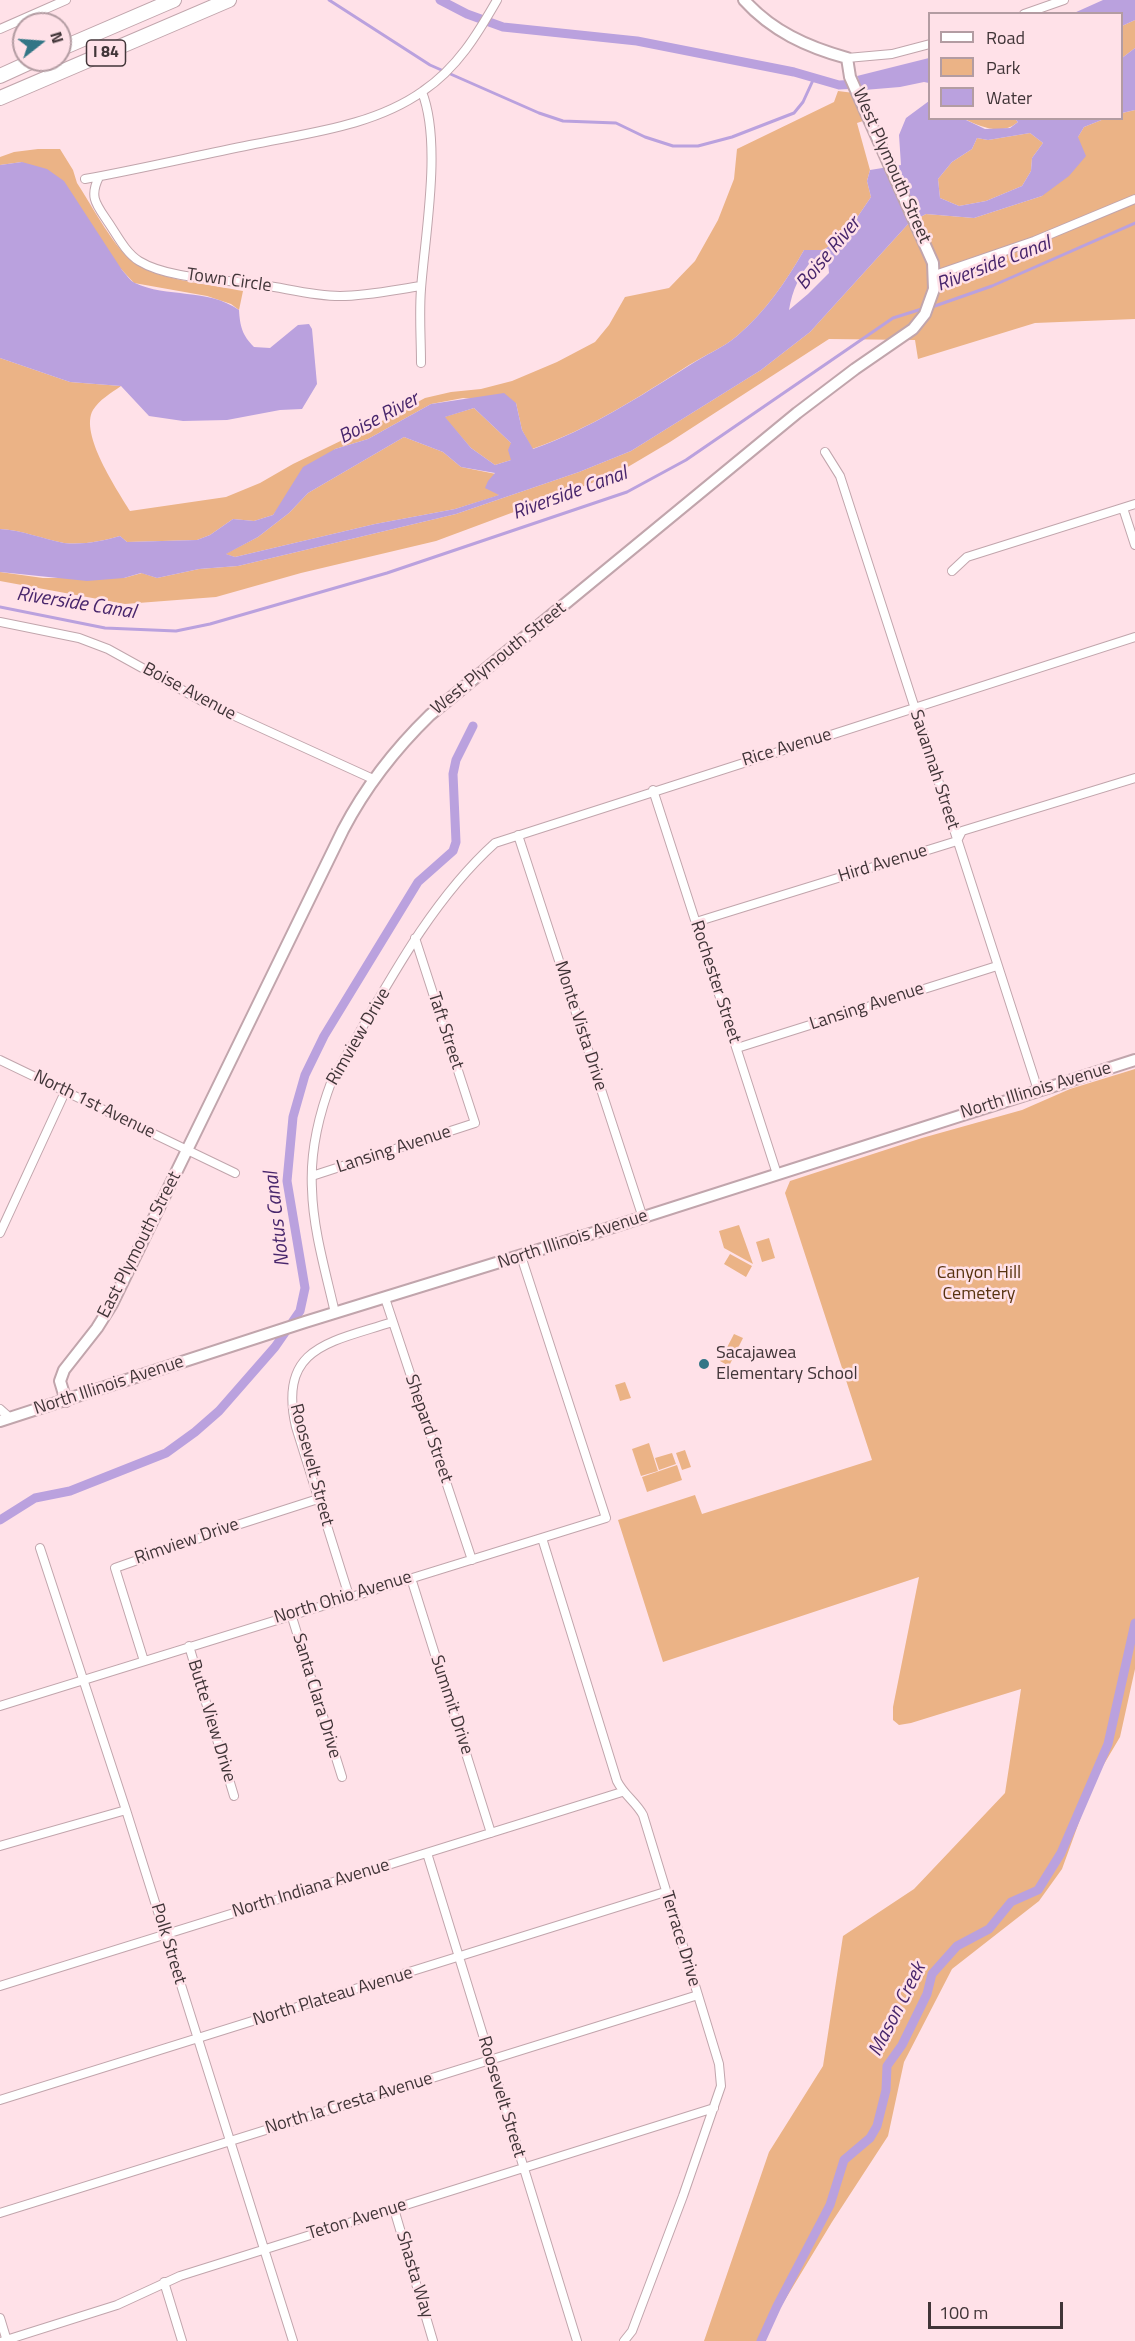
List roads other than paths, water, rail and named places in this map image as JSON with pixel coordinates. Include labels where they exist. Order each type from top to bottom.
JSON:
[{"type":"highway","name":"I 84","points":[[72,44],[174,0]]},
{"type":"highway","name":"I 84","points":[[0,98],[229,0]]},
{"type":"highway","points":[[0,108],[117,49]]},
{"type":"street","points":[[0,29],[66,0]]},
{"type":"street","points":[[85,179],[365,119],[406,102],[443,76],[465,51],[497,0]]},
{"type":"street","points":[[744,0],[764,21],[781,33],[808,46],[847,58],[892,54],[928,45]]},
{"type":"street","points":[[1030,12],[1064,0]]},
{"type":"street","name":"West Plymouth Street","points":[[188,1150],[355,806],[391,755],[430,715],[797,413],[913,329],[925,314],[934,290],[935,275],[929,250],[850,77],[847,58]]},
{"type":"street","points":[[421,363],[421,286],[431,173],[428,106],[422,92]]},
{"type":"street","name":"Town Circle","points":[[99,177],[94,187],[93,197],[98,206],[126,249],[138,260],[153,267],[187,275],[325,296],[343,296],[421,286]]},
{"type":"street","points":[[935,275],[1034,241],[1135,199]]},
{"type":"street","name":"Savannah Street","points":[[825,452],[840,476],[1038,1090]]},
{"type":"street","points":[[952,571],[967,557],[1135,504]]},
{"type":"street","points":[[1123,508],[1135,545]]},
{"type":"street","name":"Boise Avenue","points":[[0,622],[80,638],[108,649],[202,701],[373,779]]},
{"type":"street","name":"Rice Avenue","points":[[456,885],[478,858],[495,843],[653,790],[1135,637]]},
{"type":"street","name":"Hird Avenue","points":[[696,922],[957,841],[962,831],[1135,778]]},
{"type":"street","name":"Rochester Street","points":[[653,790],[777,1174]]},
{"type":"street","name":"Monte Vista Drive","points":[[518,835],[643,1218]]},
{"type":"street","name":"Rimview Drive","points":[[335,1313],[316,1222],[312,1176],[312,1162],[322,1104],[332,1080],[415,938],[456,885]]},
{"type":"street","name":"Taft Street","points":[[415,938],[475,1123]]},
{"type":"street","name":"Lansing Avenue","points":[[737,1048],[997,966]]},
{"type":"street","name":"North 1st Avenue","points":[[0,1060],[234,1173]]},
{"type":"street","name":"North Illinois Avenue","points":[[0,1408],[5,1419],[66,1401],[282,1329],[643,1218],[1135,1060]]},
{"type":"street","points":[[0,1233],[65,1092]]},
{"type":"street","name":"Lansing Avenue","points":[[312,1176],[475,1123]]},
{"type":"street","name":"East Plymouth Street","points":[[66,1401],[60,1381],[64,1370],[112,1305],[188,1150]]},
{"type":"street","name":"North Ohio Avenue","points":[[0,1706],[606,1518],[521,1256]]},
{"type":"street","name":"Shepard Street","points":[[385,1298],[472,1560]]},
{"type":"street","name":"Roosevelt Street","points":[[349,1596],[292,1407],[293,1379],[300,1364],[322,1345],[392,1322]]},
{"type":"street","name":"Rimview Drive","points":[[144,1660],[115,1568],[318,1499]]},
{"type":"street","name":"Terrace Drive","points":[[542,1538],[617,1781],[622,1792],[638,1805],[643,1815],[719,2064],[721,2086],[714,2108],[636,2321],[624,2341]]},
{"type":"street","name":"Polk Street","points":[[40,1548],[126,1810],[294,2341]]},
{"type":"street","name":"Summit Drive","points":[[411,1578],[491,1833]]},
{"type":"street","name":"Santa Clara Drive","points":[[291,1614],[342,1777]]},
{"type":"street","name":"Butte View Drive","points":[[189,1646],[234,1796]]},
{"type":"street","name":"North Indiana Avenue","points":[[0,1986],[622,1792]]},
{"type":"street","points":[[0,1846],[126,1810]]},
{"type":"street","name":"Roosevelt Street","points":[[427,1853],[577,2341]]},
{"type":"street","name":"North Plateau Avenue","points":[[0,2100],[665,1892]]},
{"type":"street","name":"North la Cresta Avenue","points":[[0,2213],[698,1995]]},
{"type":"street","name":"Teton Avenue","points":[[6,2341],[117,2305],[164,2282],[265,2248],[714,2108]]},
{"type":"street","name":"Shasta Way","points":[[394,2209],[434,2341]]},
{"type":"street","points":[[164,2282],[182,2341]]},
{"type":"street","points":[[0,2318],[6,2341]]},
{"type":"water","points":[[1103,0],[1135,0],[1135,20],[1123,26],[1123,12],[1076,12]]},
{"type":"water","points":[[1135,48],[1135,110],[1123,113],[1123,57]]},
{"type":"water","points":[[928,58],[928,83],[864,90],[857,76]]},
{"type":"water","name":"Boise River","points":[[928,102],[928,120],[966,120],[985,129],[1010,128],[1018,122],[1016,120],[1102,120],[1084,127],[1078,137],[1086,156],[1069,176],[1042,196],[974,218],[926,214],[909,223],[810,332],[761,370],[631,451],[579,472],[456,514],[238,566],[199,569],[157,578],[141,573],[124,578],[87,581],[0,572],[0,529],[64,543],[93,542],[120,536],[127,542],[197,540],[210,535],[233,519],[254,521],[273,515],[303,467],[335,449],[368,439],[431,404],[504,393],[516,403],[522,430],[533,449],[575,432],[633,401],[720,348],[747,327],[766,307],[804,250],[824,250],[850,228],[871,197],[867,181],[870,170],[901,165],[899,135],[906,118]],"holes":[[[1030,133],[1043,143],[1032,158],[1031,171],[1022,186],[986,201],[959,206],[940,198],[938,179],[952,162],[972,149],[977,138],[988,140]],[[813,259],[828,261],[829,273],[789,310],[800,276]],[[474,408],[511,443],[508,450],[511,460],[495,465],[471,448],[445,417]],[[404,437],[443,452],[461,467],[495,473],[485,488],[499,495],[455,509],[375,524],[235,557],[226,554],[258,537],[289,513],[308,493]]]},
{"type":"water","points":[[22,162],[47,169],[64,181],[122,270],[133,282],[147,288],[201,296],[227,303],[239,310],[242,330],[254,347],[270,348],[298,325],[309,324],[312,329],[317,384],[302,409],[280,410],[227,420],[183,421],[149,416],[121,386],[70,382],[0,358],[0,165]]},
{"type":"waterway","points":[[329,0],[430,65],[539,113],[563,121],[616,123],[645,137],[673,146],[698,146],[732,137],[794,113],[803,102],[814,78]]},
{"type":"waterway","points":[[440,0],[467,14],[503,27],[637,41],[794,72],[839,85],[860,84]]},
{"type":"waterway","name":"Riverside Canal","points":[[932,307],[992,286],[1135,223]]},
{"type":"waterway","name":"Riverside Canal","points":[[0,607],[105,628],[176,631],[210,624],[387,573],[627,492],[686,460],[893,318],[925,308]]},
{"type":"waterway","name":"Notus Canal","points":[[0,1520],[35,1498],[70,1491],[166,1453],[219,1411],[275,1347],[300,1311],[305,1288],[287,1181],[293,1117],[305,1075],[324,1036],[418,882],[453,851],[456,842],[453,774],[456,760],[473,726]]},
{"type":"waterway","name":"Mason Creek","points":[[761,2341],[830,2205],[844,2160],[870,2138],[877,2126],[886,2090],[887,2066],[902,2045],[927,1994],[932,1974],[957,1946],[989,1929],[1011,1902],[1038,1890],[1061,1853],[1108,1744],[1135,1623]]},
{"type":"place","name":"Sacajawea Elementary School","points":[[704,1364]]},
{"type":"park label","name":"Canyon Hill Cemetery","points":[[979,1284]]}]
